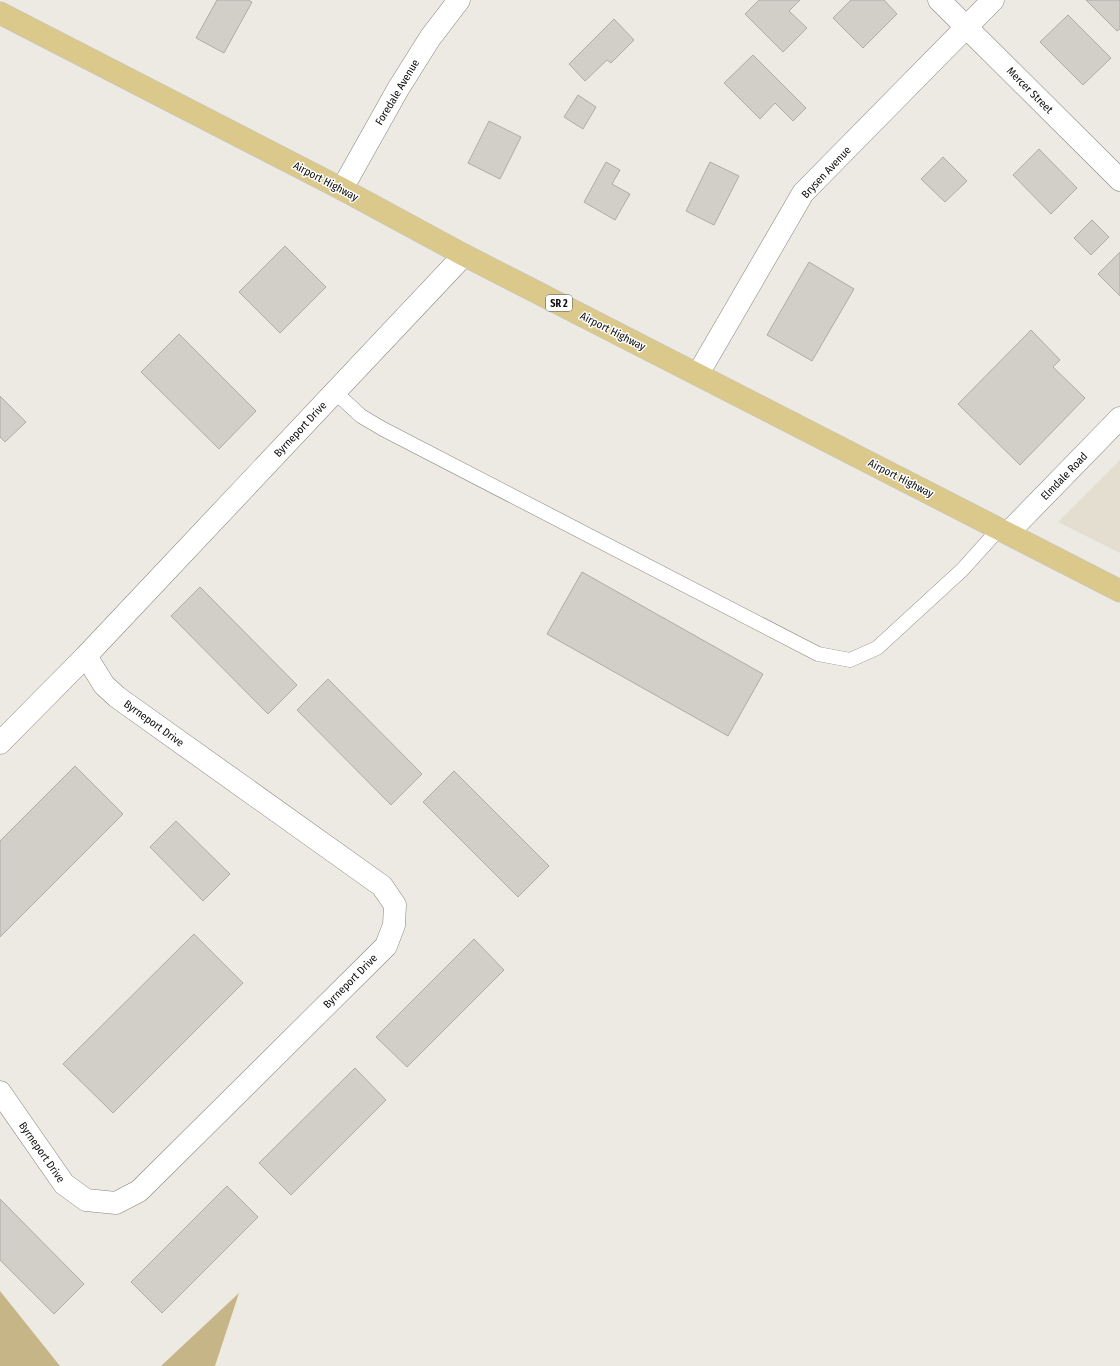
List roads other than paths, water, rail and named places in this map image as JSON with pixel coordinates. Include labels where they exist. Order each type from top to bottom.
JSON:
[{"type":"main road","name":"Airport Highway","points":[[0,13],[342,189],[464,255],[1120,591]]},
{"type":"street","name":"Foredale Avenue","points":[[342,189],[398,89],[430,38],[459,0]]},
{"type":"street","name":"Mercer Street","points":[[939,0],[1120,180]]},
{"type":"street","name":"Brysen Avenue","points":[[698,374],[803,193],[993,0]]},
{"type":"street","name":"Byrneport Drive","points":[[0,743],[86,656],[464,255]]},
{"type":"street","name":"Elmdale Road","points":[[1004,531],[1120,418]]},
{"type":"street","name":"Byrneport Drive","points":[[0,1092],[64,1184],[86,1200],[116,1203],[139,1191],[386,946],[394,925],[395,905],[382,886],[117,697],[104,685],[86,656]]},
{"type":"lane","points":[[335,392],[361,416],[383,429],[818,654],[850,660],[877,648],[1004,531]]}]
